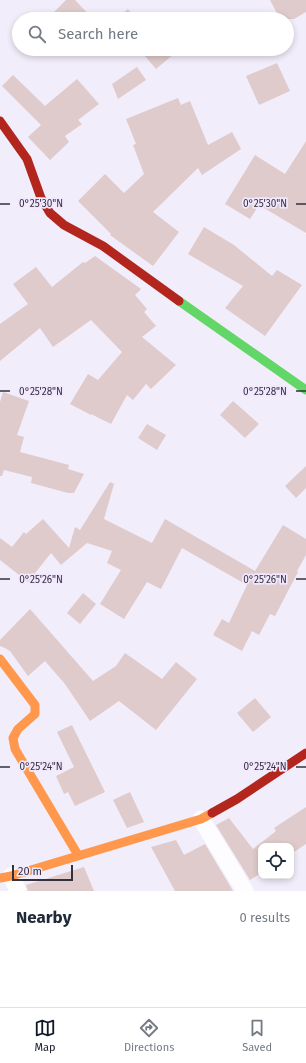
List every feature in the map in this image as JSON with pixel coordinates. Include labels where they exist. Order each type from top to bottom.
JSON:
[{"type":"street","points":[[0,121],[27,159],[41,198],[50,213],[64,225],[103,246],[306,390]]},
{"type":"street","points":[[0,659],[35,705],[35,714],[18,729],[13,738],[15,749],[78,855]]},
{"type":"street","points":[[10,882],[78,855],[202,819],[257,786],[306,753]]},
{"type":"street","points":[[202,819],[245,891]]},
{"type":"building","points":[[66,0],[75,0],[86,12],[54,12]]},
{"type":"building","points":[[270,0],[306,0],[306,12],[294,19],[294,12],[276,12]]},
{"type":"building","points":[[145,56],[172,56],[156,69]]},
{"type":"building","points":[[277,63],[290,91],[259,105],[246,76]]},
{"type":"building","points":[[137,67],[146,80],[118,99],[112,84]]},
{"type":"building","points":[[13,75],[45,106],[77,79],[99,104],[78,120],[82,124],[65,136],[69,142],[50,160],[28,137],[41,125],[2,86]]},
{"type":"building","points":[[178,98],[181,105],[190,101],[208,145],[232,132],[241,149],[202,175],[198,168],[153,212],[179,232],[153,266],[110,235],[111,234],[78,201],[105,174],[124,193],[144,174],[133,145],[136,144],[126,119]]},
{"type":"building","points":[[306,141],[306,233],[259,205],[250,219],[225,204],[255,155],[285,174]]},
{"type":"building","points":[[204,227],[234,245],[272,276],[277,270],[302,285],[265,336],[225,308],[243,286],[188,254]]},
{"type":"building","points":[[95,256],[141,289],[135,295],[147,309],[144,312],[156,326],[142,337],[176,365],[151,389],[146,384],[133,400],[127,395],[111,424],[70,404],[88,374],[98,380],[122,352],[91,320],[53,347],[40,328],[0,361],[0,324],[28,304],[13,284],[36,267],[52,287],[83,262],[85,263]]},
{"type":"building","points":[[3,392],[29,401],[17,435],[24,437],[20,452],[69,465],[68,469],[84,474],[74,493],[68,493],[31,483],[32,477],[4,470],[2,476],[0,476],[0,402]]},
{"type":"building","points":[[233,401],[259,424],[245,438],[220,415]]},
{"type":"building","points":[[147,424],[166,435],[157,450],[138,438]]},
{"type":"building","points":[[306,466],[306,488],[296,498],[285,486]]},
{"type":"building","points":[[110,482],[114,484],[104,519],[152,543],[165,519],[255,571],[283,525],[306,539],[306,555],[275,616],[270,614],[259,635],[252,631],[242,651],[213,635],[222,619],[229,623],[247,585],[182,548],[161,589],[147,582],[124,619],[100,604],[121,570],[107,563],[112,551],[87,543],[61,565],[51,553],[28,582],[0,560],[0,538],[12,547],[24,532],[26,534],[43,519],[69,548],[75,527],[80,530]]},
{"type":"building","points":[[83,593],[96,604],[80,624],[67,613]]},
{"type":"building","points":[[30,609],[93,681],[116,666],[125,653],[162,679],[176,662],[197,679],[156,730],[119,701],[90,721],[65,684],[45,661],[28,676],[10,651],[0,646],[0,640]]},
{"type":"building","points":[[255,698],[271,717],[253,732],[237,713]]},
{"type":"building","points":[[72,725],[105,792],[75,806],[68,792],[64,794],[56,776],[74,767],[57,732]]},
{"type":"building","points":[[130,792],[144,822],[127,828],[113,800]]},
{"type":"building","points":[[306,807],[306,844],[294,852],[294,843],[261,843],[276,831],[274,828]]},
{"type":"building","points":[[229,818],[253,849],[258,845],[258,875],[250,880],[216,825]]},
{"type":"building","points":[[176,840],[184,855],[205,844],[233,891],[175,891],[151,847]]},
{"type":"building","points":[[84,867],[94,891],[28,891],[26,885]]},
{"type":"traffic: fast","points":[[179,301],[306,390]]},
{"type":"traffic: slow","points":[[0,659],[35,705],[35,714],[18,729],[13,738],[15,749],[78,855]]},
{"type":"traffic: slow","points":[[0,878],[201,819],[212,813]]},
{"type":"traffic: jam","points":[[0,121],[27,159],[41,198],[50,213],[64,225],[103,246],[179,301]]},
{"type":"traffic: jam","points":[[212,813],[237,799],[306,753]]}]
